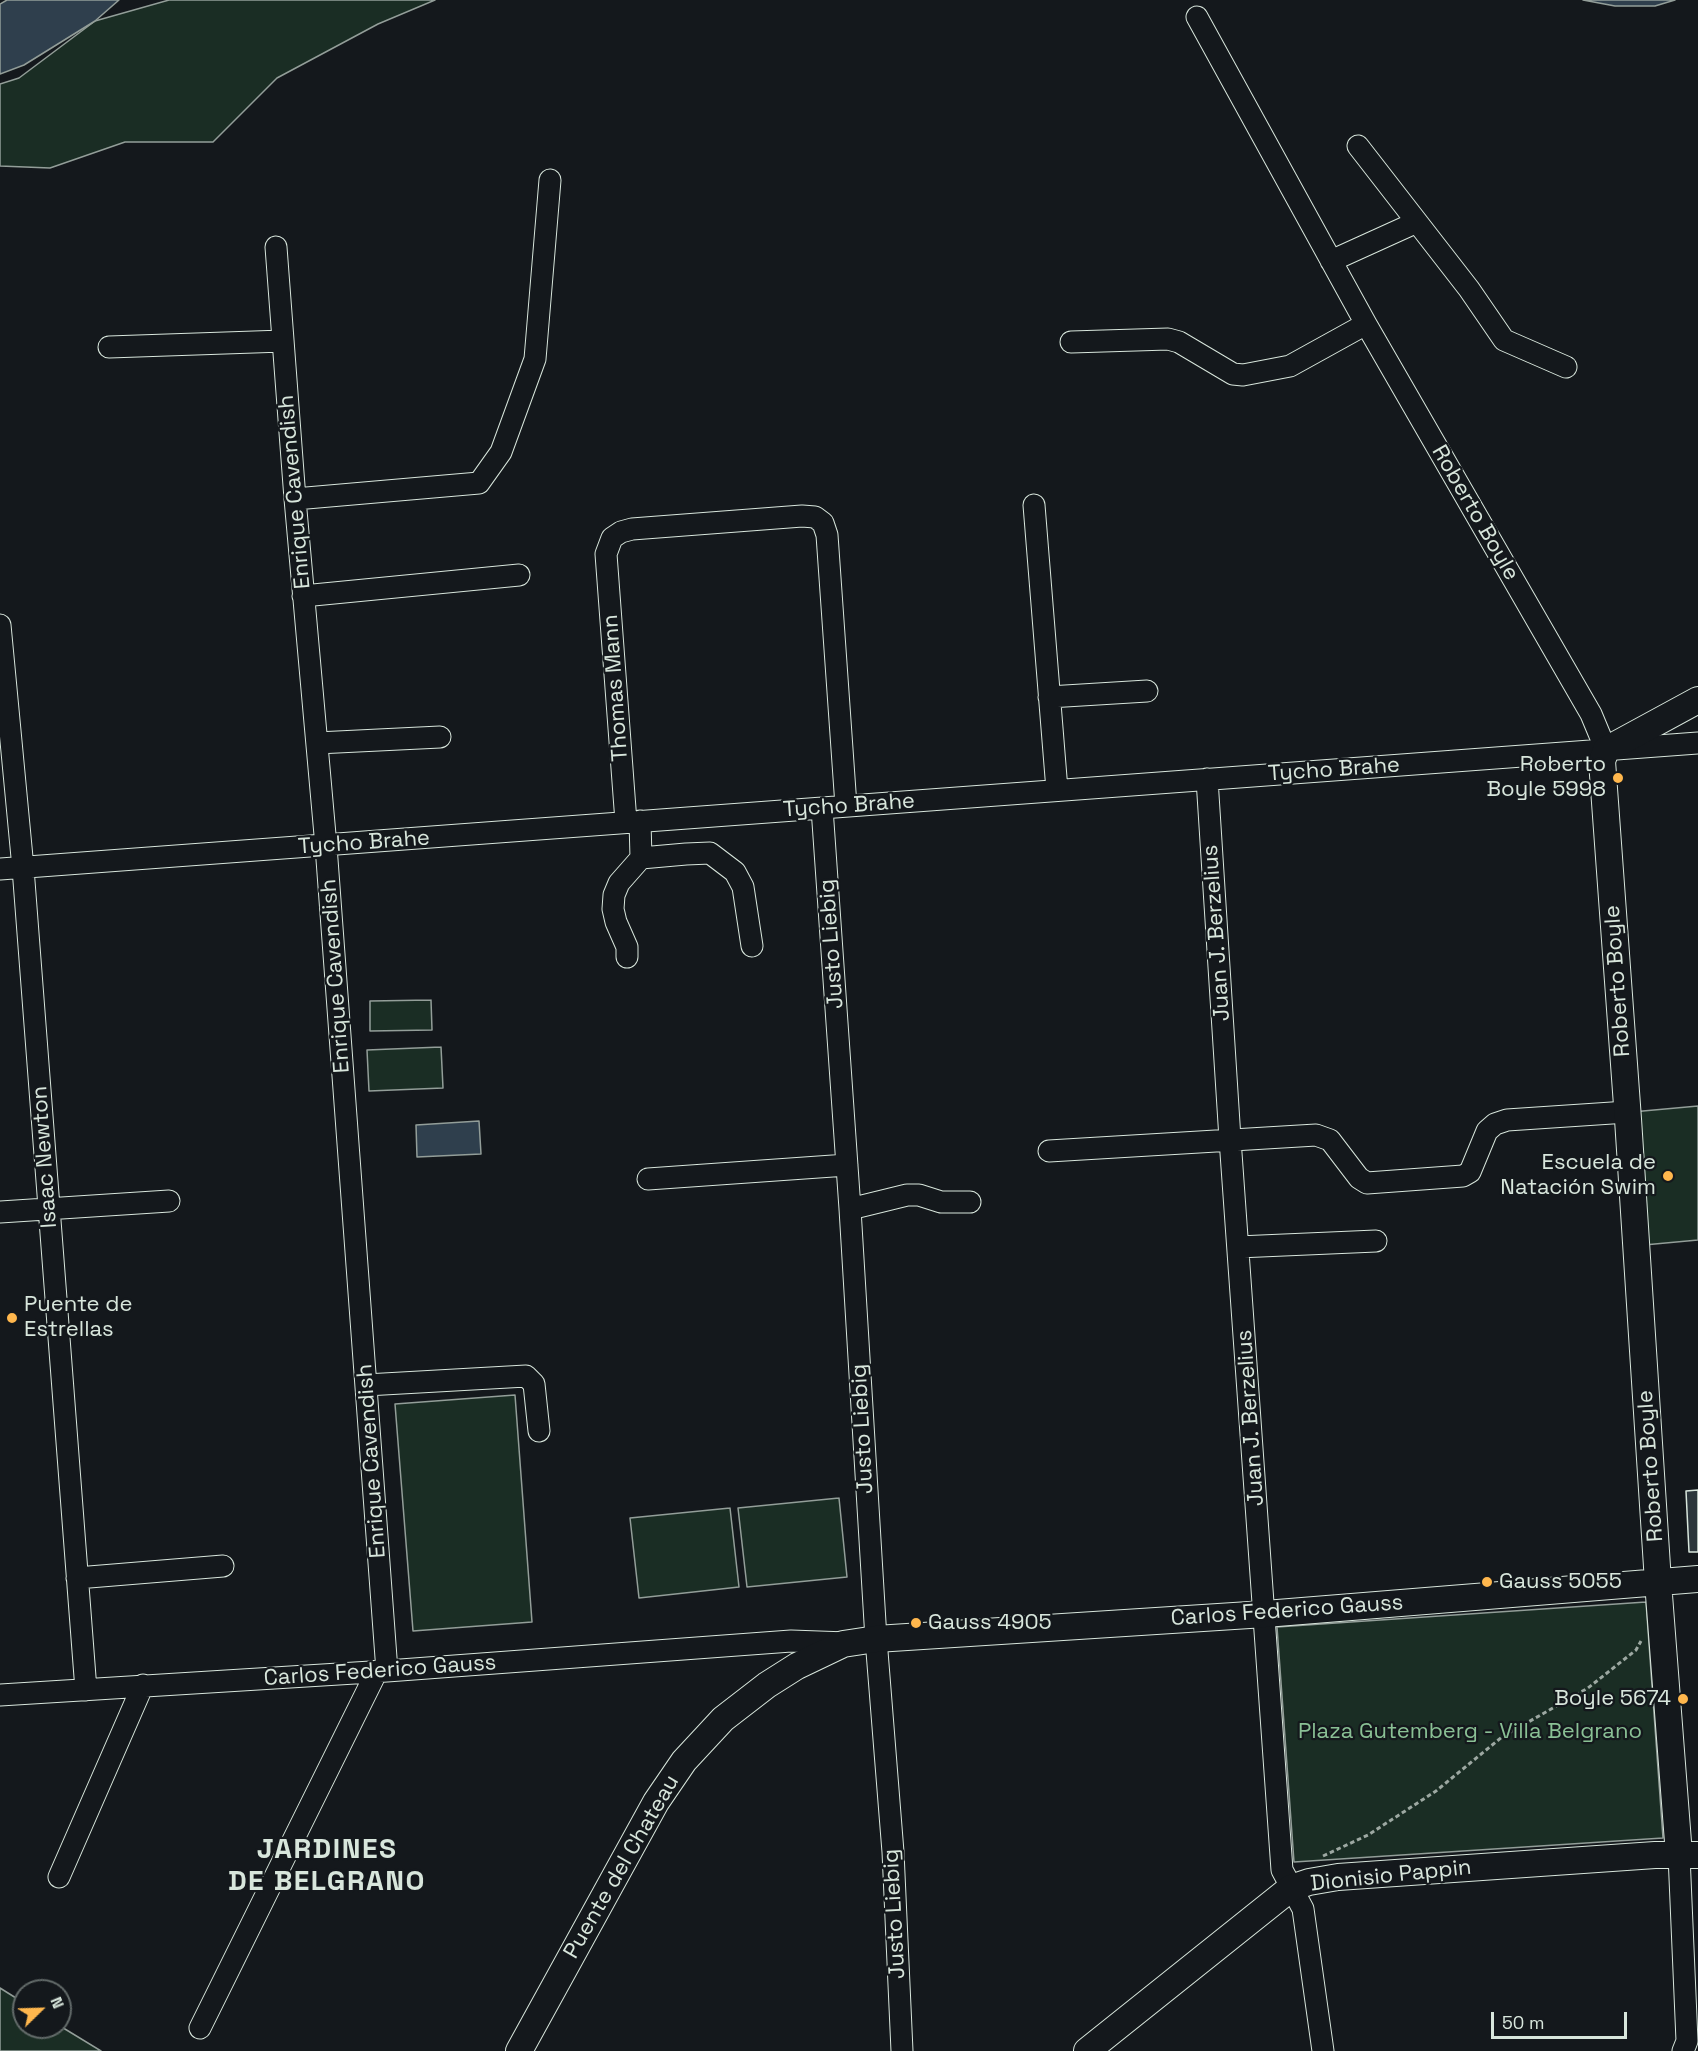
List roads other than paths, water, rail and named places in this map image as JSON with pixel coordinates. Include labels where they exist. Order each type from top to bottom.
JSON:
[{"type":"main road","points":[[1606,750],[1698,700]]},
{"type":"main road","name":"Roberto Boyle","points":[[1606,750],[1602,761],[1602,777],[1628,1112],[1659,1582],[1689,1855]]},
{"type":"main road","name":"Carlos Federico Gauss","points":[[864,1641],[1265,1614],[1698,1579]]},
{"type":"main road","name":"Puente del Chateau","points":[[519,2051],[651,1812],[684,1761],[723,1719],[787,1673],[843,1644],[864,1641]]},
{"type":"main road","name":"Dionisio Pappin","points":[[1087,2051],[1291,1888],[1309,1882],[1338,1877],[1689,1855]]},
{"type":"street","name":"Roberto Boyle","points":[[1197,17],[1366,324],[1591,714],[1606,750]]},
{"type":"street","points":[[1358,146],[1469,289],[1504,340],[1566,367]]},
{"type":"street","points":[[295,499],[479,483],[501,452],[535,359],[550,180]]},
{"type":"street","points":[[1331,261],[1417,222]]},
{"type":"street","name":"Enrique Cavendish","points":[[276,247],[303,596],[326,846],[366,1385],[382,1671]]},
{"type":"street","points":[[1071,342],[1168,339],[1179,342],[1233,374],[1243,375],[1290,366],[1366,324]]},
{"type":"street","points":[[109,347],[283,341]]},
{"type":"street","points":[[1034,505],[1057,790]]},
{"type":"street","name":"Thomas Mann","points":[[641,858],[633,821],[606,554],[612,538],[632,529],[802,516],[815,517],[823,524],[827,535],[846,806]]},
{"type":"street","points":[[303,596],[519,575]]},
{"type":"street","name":"Isaac Newton","points":[[0,625],[23,868],[86,1690]]},
{"type":"street","points":[[1049,697],[1148,691]]},
{"type":"street","points":[[317,743],[440,737]]},
{"type":"street","name":"Tycho Brahe","points":[[0,869],[1698,743]]},
{"type":"street","name":"Juan J. Berzelius","points":[[1207,779],[1230,1140],[1282,1870],[1304,1909],[1323,2051]]},
{"type":"street","name":"Justo Liebig","points":[[822,808],[850,1209],[864,1641],[892,1852],[902,2051]]},
{"type":"street","points":[[627,957],[627,947],[614,915],[614,895],[619,883],[641,858],[710,854],[735,872],[743,887],[753,946]]},
{"type":"street","points":[[1048,1151],[1316,1135],[1330,1140],[1359,1178],[1367,1183],[1463,1176],[1470,1172],[1487,1131],[1494,1124],[1507,1120],[1628,1112]]},
{"type":"street","points":[[648,1179],[847,1165]]},
{"type":"street","points":[[850,1209],[907,1195],[919,1195],[941,1202],[970,1202]]},
{"type":"street","points":[[0,1212],[169,1201]]},
{"type":"street","points":[[1238,1246],[1376,1241]]},
{"type":"street","points":[[366,1385],[526,1376],[534,1384],[539,1431]]},
{"type":"street","points":[[77,1578],[223,1566]]},
{"type":"street","name":"Carlos Federico Gauss","points":[[0,1695],[382,1671],[791,1641],[864,1641]]},
{"type":"street","name":"Carlos Federico Gauss","points":[[759,1644],[782,1650],[787,1658],[787,1673]]},
{"type":"street","points":[[200,2028],[382,1671]]},
{"type":"street","points":[[58,1877],[143,1685]]},
{"type":"street","name":"Roberto Boyle","points":[[1683,2051],[1687,2040],[1689,1855]]},
{"type":"water","points":[[7,0],[119,0],[95,21],[24,65],[0,74],[0,4]]},
{"type":"water","points":[[1583,0],[1675,0],[1655,6],[1615,6]]},
{"type":"water","points":[[479,1121],[481,1154],[417,1157],[416,1125]]},
{"type":"place","name":"Roberto Boyle 5998","points":[[1618,778]]},
{"type":"place","name":"Escuela de Natación Swim","points":[[1668,1176]]},
{"type":"place","name":"Puente de Estrellas","points":[[12,1318]]},
{"type":"place","name":"Gauss 5055","points":[[1487,1582]]},
{"type":"place","name":"Gauss 4905","points":[[916,1623]]},
{"type":"place","name":"Boyle 5674","points":[[1683,1699]]},
{"type":"district","name":"JARDINES DE BELGRANO","points":[[327,1866]]},
{"type":"park label","name":"Plaza Gutemberg - Villa Belgrano","points":[[1470,1732]]}]
